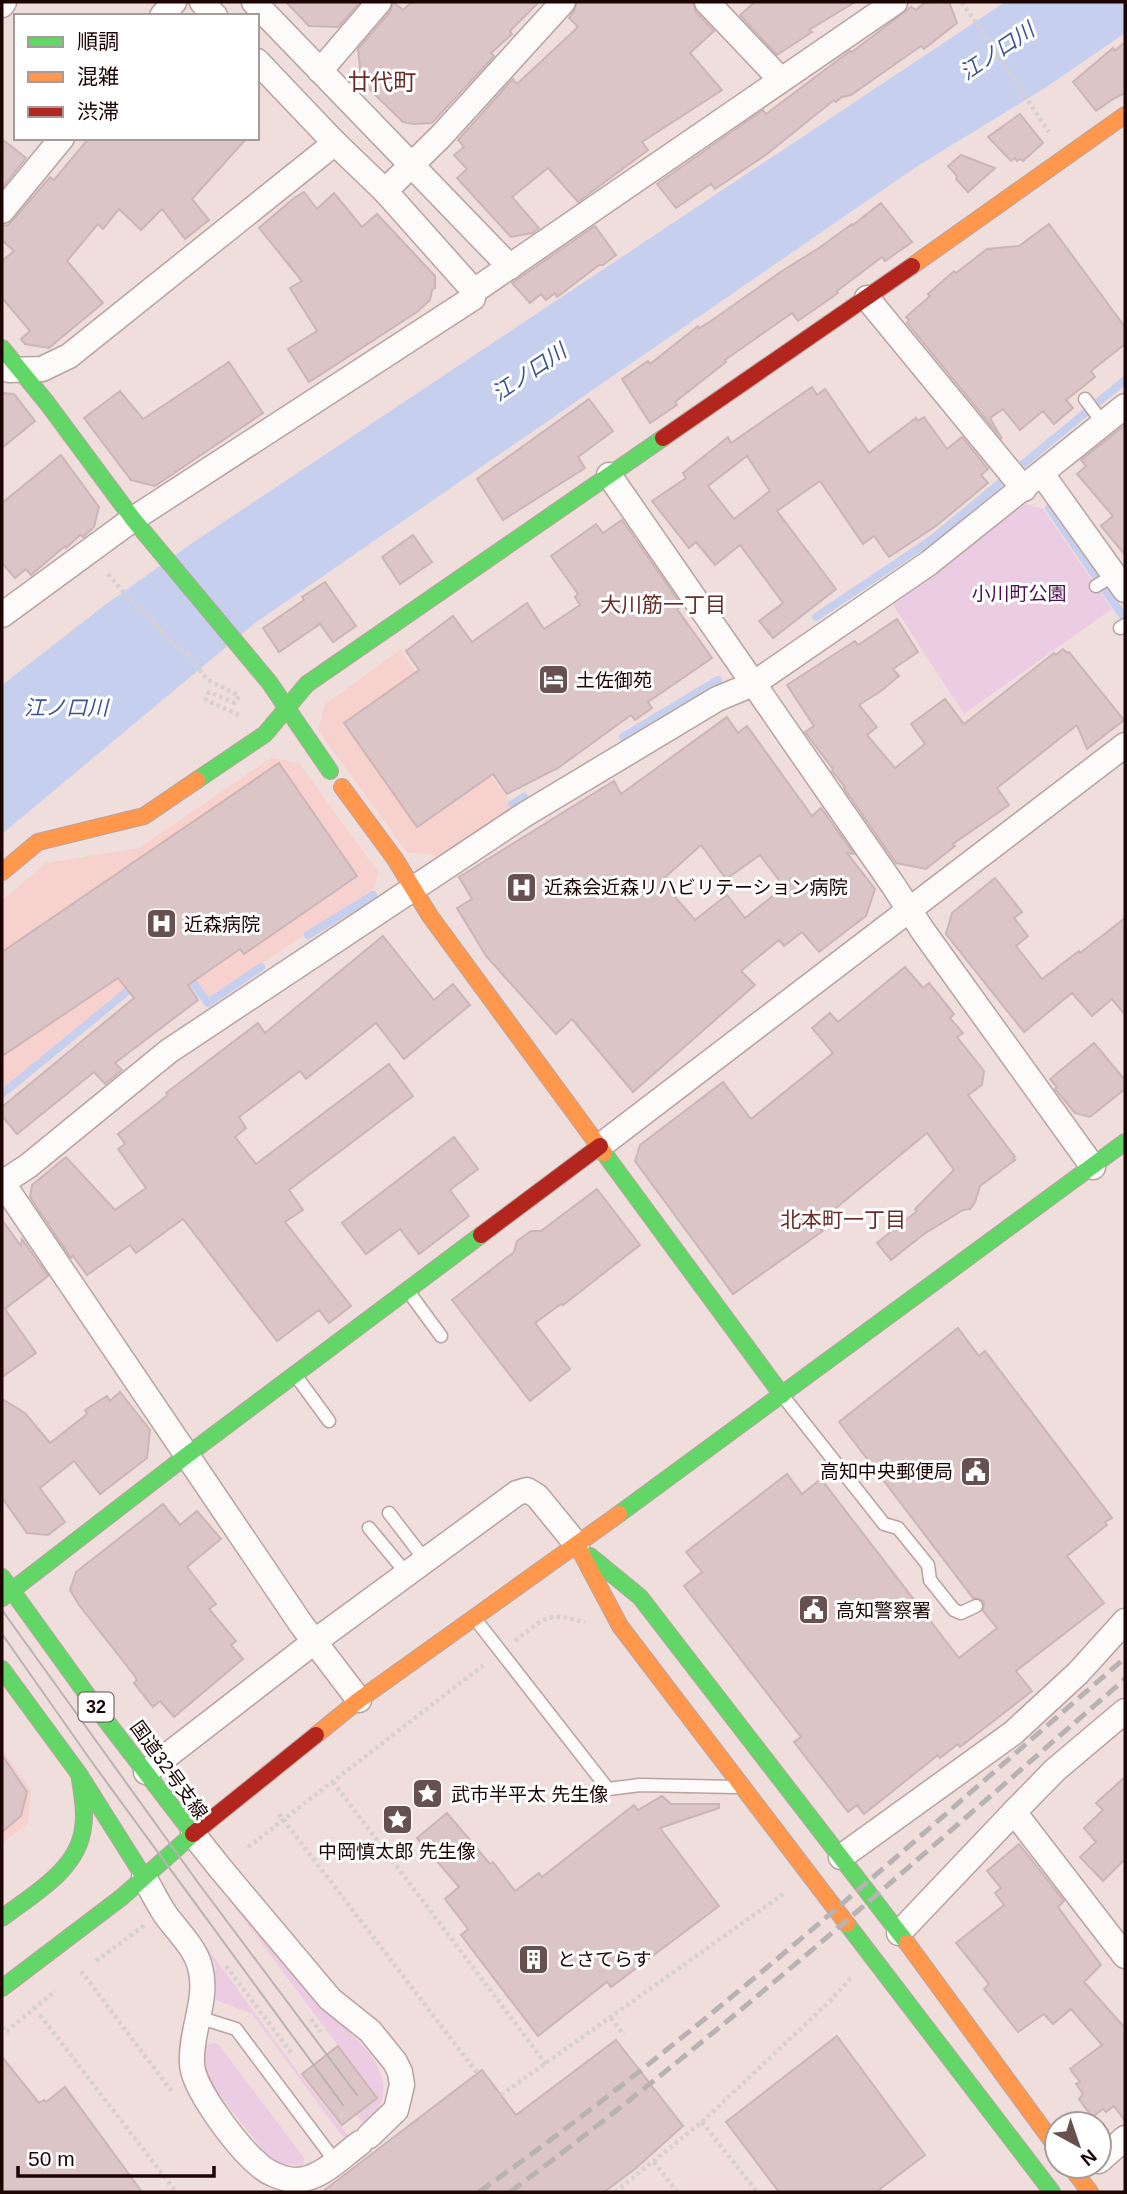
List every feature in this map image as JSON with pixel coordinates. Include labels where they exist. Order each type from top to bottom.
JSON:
[{"type":"main road","points":[[2,872],[38,842],[144,816],[265,734],[307,684],[867,298],[1125,115]]},
{"type":"main road","points":[[2,348],[10,370],[47,403],[160,553],[269,682],[330,771]]},
{"type":"main road","points":[[342,787],[395,859],[430,916],[782,1395]]},
{"type":"main road","points":[[193,1834],[359,1700],[577,1545],[1125,1142]]},
{"type":"main road","points":[[7,1594],[186,1456],[600,1146]]},
{"type":"main road","points":[[577,1545],[620,1626],[1052,2192]]},
{"type":"main road","points":[[577,1545],[640,1597],[899,1933],[1043,2129]]},
{"type":"main road","name":"国道32号支線","points":[[2,1577],[7,1594],[193,1834],[122,1897],[2,1988]]},
{"type":"main road","points":[[2,1669],[79,1774],[144,1877]]},
{"type":"main road","points":[[2,1918],[57,1875],[75,1856],[82,1841],[85,1803],[79,1774]]},
{"type":"street","points":[[254,2],[510,267]]},
{"type":"street","points":[[320,71],[379,2]]},
{"type":"street","points":[[385,191],[441,136],[563,2]]},
{"type":"street","points":[[707,2],[781,80]]},
{"type":"street","points":[[2,615],[133,519],[473,298],[474,292],[895,2]]},
{"type":"street","points":[[259,63],[385,191],[474,292]]},
{"type":"street","points":[[2,211],[60,140]]},
{"type":"street","points":[[10,370],[42,369],[69,356],[335,143]]},
{"type":"street","points":[[867,298],[1112,583]]},
{"type":"street","points":[[359,1700],[314,1642],[2,1183],[28,1166],[169,1051],[524,815],[705,706],[753,684],[929,564],[1022,477],[1125,406]]},
{"type":"street","points":[[609,475],[923,931],[1093,1167]]},
{"type":"street","points":[[600,1146],[1125,746]]},
{"type":"street","points":[[146,1772],[314,1642],[517,1493],[527,1490],[537,1496],[577,1545]]},
{"type":"street","points":[[841,1857],[1013,1733],[1078,1673],[1125,1621]]},
{"type":"street","points":[[899,1933],[1055,1770],[1125,1711]]},
{"type":"street","points":[[1014,1812],[1122,1947]]},
{"type":"street","points":[[144,1877],[163,1911],[198,1960],[203,1984],[192,2051],[193,2074],[204,2097],[258,2165],[288,2180],[315,2176],[364,2140],[396,2110],[402,2085],[400,2072],[370,2031],[330,1999],[193,1834]]},
{"type":"lane","points":[[1085,399],[1103,423]]},
{"type":"lane","points":[[408,1291],[441,1336]]},
{"type":"lane","points":[[295,1375],[329,1421]]},
{"type":"lane","points":[[782,1395],[884,1524],[898,1528],[928,1565],[930,1580],[954,1610],[961,1613],[976,1605]]},
{"type":"lane","points":[[389,1513],[416,1567]]},
{"type":"lane","points":[[369,1528],[416,1567]]},
{"type":"lane","points":[[474,1618],[608,1789],[640,1785],[743,1787]]},
{"type":"lane","points":[[198,2017],[236,2029],[335,2161]]},
{"type":"path","points":[[962,2],[1032,106]]},
{"type":"path","points":[[108,575],[135,606],[150,617],[173,644],[186,653],[208,680],[239,696],[236,702]]},
{"type":"path","points":[[244,706],[209,692],[205,700],[247,719]]},
{"type":"path","points":[[333,1782],[546,2064]]},
{"type":"path","points":[[279,1814],[478,2074]]},
{"type":"path","points":[[501,2095],[792,1887]]},
{"type":"path","points":[[92,1963],[149,1922]]},
{"type":"path","points":[[219,1956],[293,2055]]},
{"type":"path","points":[[81,1971],[175,2096]]},
{"type":"path","points":[[615,2192],[702,2122],[856,1973]]},
{"type":"path","points":[[2,2027],[6,2032],[51,1995]]},
{"type":"path","points":[[40,2015],[176,2192]]},
{"type":"path","points":[[611,2018],[624,2035]]},
{"type":"path","points":[[689,2121],[694,2128]]},
{"type":"path","points":[[702,2122],[757,2192]]},
{"type":"path","points":[[654,2162],[677,2192]]},
{"type":"shaded area","points":[[400,650],[514,807],[441,856],[407,852],[318,730],[324,705]]},
{"type":"shaded area","name":"近森病院","points":[[271,758],[299,763],[378,872],[375,888],[208,999],[174,949],[2,1089],[2,900],[46,863],[139,848]]},
{"type":"shaded area","points":[[2,1750],[31,1791],[28,1823],[2,1843]]},
{"type":"green space","name":"小川町公園","points":[[1024,504],[1043,509],[1112,609],[964,714],[893,605]]},
{"type":"green space","points":[[217,1881],[328,2012],[360,2042],[373,2059],[382,2078],[383,2092],[377,2109],[364,2124],[355,2113],[376,2097]]},
{"type":"green space","points":[[179,1909],[298,2072],[350,2138],[339,2132],[252,2014],[216,2000],[215,1964]]},
{"type":"green space","points":[[214,2043],[219,2045],[304,2158],[301,2166],[279,2163],[266,2154],[213,2087],[206,2069],[204,2046]]},
{"type":"water","name":"江ノ口川","points":[[1005,2],[1125,2],[1125,33],[1045,88],[916,167],[255,623],[2,834],[2,685],[105,605],[195,541]]},
{"type":"building","points":[[286,2],[360,2],[338,27],[309,26]]},
{"type":"building","points":[[393,2],[403,10],[412,2],[539,2],[510,31],[512,34],[491,53],[494,56],[432,123],[414,124],[403,122],[365,85],[361,77],[358,49],[390,12]]},
{"type":"building","points":[[577,2],[693,2],[696,12],[714,31],[690,53],[722,90],[642,142],[648,150],[578,202],[548,168],[512,197],[539,228],[532,233],[511,237],[457,178],[467,169],[454,155],[464,147],[458,140],[513,79],[517,84],[578,27],[569,18]]},
{"type":"building","points":[[755,2],[855,2],[809,30],[812,32],[777,55],[740,15]]},
{"type":"building","points":[[931,2],[949,2],[957,23],[924,49],[921,46],[851,95],[836,102],[834,100],[767,154],[715,189],[711,184],[676,208],[657,184],[763,110],[766,114],[911,7],[916,10]]},
{"type":"building","points":[[1125,42],[1125,93],[1096,111],[1073,82],[1113,48],[1115,51]]},
{"type":"building","points":[[1020,114],[1043,143],[1023,161],[1017,161],[1015,158],[1011,161],[988,137]]},
{"type":"building","points":[[2,139],[26,158],[2,188]]},
{"type":"building","points":[[87,140],[245,140],[192,199],[209,220],[185,239],[162,209],[141,230],[119,209],[103,229],[98,224],[67,261],[103,303],[49,348],[25,344],[21,339],[30,331],[2,298],[2,261],[14,251],[2,240],[2,226],[13,220],[50,177],[54,180]]},
{"type":"building","points":[[961,155],[995,168],[968,192],[948,166]]},
{"type":"building","points":[[304,192],[317,209],[334,193],[362,227],[377,214],[435,276],[435,288],[430,300],[417,312],[309,382],[288,349],[317,331],[290,288],[302,281],[259,228]]},
{"type":"building","points":[[881,203],[912,242],[885,261],[882,257],[798,321],[792,313],[725,360],[726,362],[675,402],[677,405],[650,423],[622,379],[648,361],[650,364],[698,326],[699,328],[708,323],[853,225]]},
{"type":"building","points":[[1049,224],[1125,327],[1125,344],[1091,371],[1095,377],[1066,400],[1073,408],[1054,424],[1043,411],[1020,430],[1003,409],[990,418],[1002,439],[907,323],[909,320],[906,317],[954,271],[956,273],[987,249],[1019,246]]},
{"type":"building","points":[[595,226],[616,255],[557,297],[555,293],[546,300],[541,294],[530,303],[512,283]]},
{"type":"building","points":[[229,362],[263,413],[155,486],[131,480],[84,418],[120,391],[143,419]]},
{"type":"building","points":[[812,387],[817,395],[825,389],[869,453],[916,418],[918,421],[924,417],[947,449],[962,437],[988,469],[981,475],[988,483],[936,526],[889,557],[874,536],[863,544],[820,481],[777,511],[836,589],[773,638],[759,621],[783,603],[740,545],[715,565],[696,542],[689,548],[652,501],[686,478],[683,473],[728,437],[731,443]],"holes":[[[747,456],[770,491],[734,519],[708,486]]]},
{"type":"building","points":[[2,393],[14,394],[35,421],[2,448]]},
{"type":"building","points":[[589,399],[613,431],[578,457],[585,468],[503,520],[477,479]]},
{"type":"building","points":[[1125,425],[1125,555],[1101,526],[1113,516],[1077,474],[1086,466],[1081,460]]},
{"type":"building","points":[[61,455],[99,507],[94,527],[83,537],[80,535],[66,548],[65,546],[31,575],[26,569],[15,578],[2,563],[2,503]]},
{"type":"building","name":"土佐御苑","points":[[622,520],[682,606],[677,609],[712,658],[648,702],[652,708],[635,720],[631,715],[558,768],[507,794],[493,774],[417,827],[344,723],[419,670],[406,651],[453,616],[472,642],[527,603],[544,629],[580,605],[575,597],[578,594],[551,556],[596,524],[603,533]]},
{"type":"building","points":[[413,535],[432,562],[400,584],[382,557]]},
{"type":"building","points":[[325,582],[356,626],[333,642],[320,624],[279,652],[263,628]]},
{"type":"building","points":[[897,619],[918,652],[893,669],[899,676],[859,705],[877,727],[867,735],[895,768],[925,744],[911,724],[945,699],[964,724],[1054,653],[1056,655],[1063,649],[1069,652],[1124,720],[1087,749],[1077,725],[997,788],[1009,805],[953,844],[955,846],[926,869],[896,863],[805,732],[814,726],[787,685],[855,641],[858,645]]},
{"type":"building","points":[[727,717],[738,733],[747,726],[812,816],[821,808],[854,854],[847,853],[875,889],[866,916],[819,952],[802,932],[784,946],[779,940],[741,971],[755,985],[633,1092],[572,1019],[556,1034],[486,956],[457,908],[472,899],[459,877],[614,781],[621,794]],"holes":[[[701,845],[726,879],[760,855],[784,887],[745,918],[727,895],[695,920],[661,881]]]},
{"type":"building","name":"近森病院","points":[[279,763],[357,876],[244,954],[240,949],[188,985],[198,1000],[115,1063],[122,1070],[105,1084],[94,1072],[17,1134],[2,1116],[2,1107],[134,998],[118,978],[2,1056],[2,952]]},
{"type":"building","points":[[995,878],[1022,912],[1014,918],[1028,936],[1016,946],[1042,979],[1125,918],[1125,1015],[1112,999],[1092,1016],[1072,993],[1024,1032],[946,934],[952,913]]},
{"type":"building","points":[[383,936],[434,1000],[453,984],[470,1005],[404,1059],[376,1023],[306,1079],[300,1071],[239,1117],[246,1128],[235,1137],[256,1164],[389,1064],[413,1096],[289,1190],[303,1210],[285,1222],[351,1306],[329,1323],[319,1310],[277,1341],[183,1219],[136,1253],[130,1245],[87,1275],[73,1256],[71,1258],[30,1197],[32,1185],[66,1157],[115,1210],[146,1188],[118,1149],[125,1144],[118,1134],[168,1095],[166,1093],[258,1023],[265,1033]]},
{"type":"building","points":[[905,967],[923,988],[929,983],[954,1014],[950,1018],[963,1033],[957,1037],[984,1071],[982,1085],[968,1095],[1015,1160],[980,1186],[970,1209],[963,1210],[924,1234],[891,1260],[877,1243],[917,1211],[915,1209],[954,1170],[927,1133],[825,1217],[830,1223],[821,1230],[823,1231],[733,1294],[635,1161],[640,1145],[723,1082],[751,1119],[833,1053],[812,1028],[830,1013],[838,1022]]},
{"type":"building","points":[[1094,1043],[1125,1080],[1125,1089],[1090,1117],[1075,1113],[1050,1079]]},
{"type":"building","points":[[454,1137],[478,1169],[450,1190],[469,1216],[419,1254],[400,1229],[366,1254],[342,1223]]},
{"type":"building","points":[[597,1189],[640,1245],[563,1305],[535,1323],[570,1369],[530,1401],[452,1300],[514,1252],[517,1241],[531,1231],[541,1231]]},
{"type":"building","points":[[2,1220],[21,1246],[22,1239],[48,1276],[5,1309],[36,1353],[2,1377]]},
{"type":"building","points":[[958,1328],[979,1356],[985,1351],[1112,1518],[1105,1522],[1107,1525],[1067,1556],[1104,1603],[1016,1671],[1032,1691],[960,1747],[958,1744],[940,1758],[938,1755],[864,1814],[857,1805],[848,1812],[794,1742],[801,1737],[684,1586],[702,1572],[686,1552],[787,1474],[802,1494],[821,1479],[959,1658],[997,1628],[983,1611],[984,1602],[973,1598],[839,1422]]},
{"type":"building","points":[[120,1392],[150,1430],[147,1458],[100,1494],[74,1461],[40,1488],[65,1522],[48,1535],[27,1533],[2,1498],[2,1399],[25,1413],[50,1443],[87,1414],[85,1410],[107,1396],[110,1401]]},
{"type":"building","points":[[163,1504],[180,1525],[197,1511],[221,1539],[187,1567],[216,1604],[209,1609],[236,1641],[231,1645],[243,1659],[174,1717],[160,1701],[153,1707],[134,1683],[137,1680],[134,1675],[70,1590],[76,1572]]},
{"type":"building","points":[[2,1755],[27,1792],[21,1816],[2,1832]]},
{"type":"building","points":[[1125,1777],[1125,1859],[1103,1881],[1080,1857],[1096,1842],[1084,1828],[1103,1810],[1096,1803]]},
{"type":"building","points":[[662,1796],[671,1804],[719,1804],[719,1808],[660,1828],[719,1906],[611,1987],[607,1982],[538,2036],[461,1935],[468,1929],[445,1899],[459,1887],[417,1838],[447,1813],[490,1864],[493,1862],[515,1891],[539,1873],[542,1877],[634,1805],[638,1810]]},
{"type":"building","points":[[1019,1844],[1064,1901],[1058,1907],[1101,1965],[1084,1982],[1125,2028],[1125,2121],[1114,2106],[1109,2110],[1087,2110],[1079,2099],[1083,2094],[1076,2084],[1080,2082],[1070,2069],[1102,2045],[1071,2009],[1053,2024],[1044,2014],[1018,2032],[984,1989],[989,1984],[956,1943],[1004,1905],[995,1893],[1001,1888],[987,1871]]},
{"type":"building","points":[[837,2036],[925,2155],[876,2192],[779,2192],[726,2122]]},
{"type":"building","points":[[616,2040],[683,2126],[635,2169],[604,2192],[322,2192],[482,2070],[516,2115]]},
{"type":"building","points":[[338,2046],[377,2098],[342,2125],[302,2074]]},
{"type":"building","points":[[2,2057],[39,2103],[44,2100],[46,2102],[65,2087],[142,2192],[2,2192]]},
{"type":"waterway","points":[[816,617],[931,540],[1125,380]]},
{"type":"waterway","points":[[1049,508],[1125,619]]},
{"type":"waterway","points":[[623,737],[718,680]]},
{"type":"waterway","points":[[512,804],[524,797]]},
{"type":"waterway","points":[[308,935],[373,895]]},
{"type":"waterway","points":[[188,976],[208,1003],[261,967]]},
{"type":"waterway","points":[[2,1094],[135,985]]},
{"type":"tram line","points":[[2,1610],[199,1884],[357,2095]]},
{"type":"tram line","points":[[2,1634],[94,1765],[343,2105]]},
{"type":"railway","points":[[479,2192],[564,2130],[728,2000],[1125,1658]]},
{"type":"railway","points":[[510,2192],[745,2006],[1125,1679]]},
{"type":"traffic: fast","points":[[2,348],[47,403],[133,519],[269,682],[330,771]]},
{"type":"traffic: fast","points":[[197,780],[265,734],[307,684],[663,438]]},
{"type":"traffic: fast","points":[[619,1514],[1125,1142]]},
{"type":"traffic: fast","points":[[604,1153],[782,1395]]},
{"type":"traffic: fast","points":[[2,1598],[481,1235]]},
{"type":"traffic: fast","points":[[590,1556],[640,1597],[907,1943]]},
{"type":"traffic: fast","points":[[2,1577],[101,1714],[193,1834],[122,1897],[2,1988]]},
{"type":"traffic: fast","points":[[2,1669],[79,1774],[144,1877]]},
{"type":"traffic: fast","points":[[2,1918],[52,1880],[73,1856],[84,1822],[80,1779]]},
{"type":"traffic: fast","points":[[847,1924],[1052,2192]]},
{"type":"traffic: slow","points":[[912,266],[1125,115]]},
{"type":"traffic: slow","points":[[2,872],[38,842],[144,816],[197,780]]},
{"type":"traffic: slow","points":[[342,787],[395,859],[430,916],[604,1153]]},
{"type":"traffic: slow","points":[[316,1735],[359,1700],[619,1514]]},
{"type":"traffic: slow","points":[[577,1545],[620,1626],[847,1924]]},
{"type":"traffic: slow","points":[[907,1943],[1043,2129]]},
{"type":"traffic: slow","points":[[1081,2180],[1090,2192]]},
{"type":"traffic: jam","points":[[663,438],[912,266]]},
{"type":"traffic: jam","points":[[481,1235],[600,1146]]},
{"type":"traffic: jam","points":[[193,1834],[316,1735]]},
{"type":"place","name":"土佐御苑","points":[[553,680]]},
{"type":"place","name":"近森会近森リハビリテーション病院","points":[[521,887]]},
{"type":"place","name":"近森病院","points":[[161,924]]},
{"type":"place","name":"高知中央郵便局","points":[[976,1471]]},
{"type":"place","name":"高知警察署","points":[[813,1610]]},
{"type":"place","name":"武市半平太 先生像","points":[[428,1794]]},
{"type":"place","name":"中岡慎太郎 先生像","points":[[397,1820]]},
{"type":"place","name":"とさてらす","points":[[534,1959]]},
{"type":"district","name":"廿代町","points":[[382,82]]},
{"type":"district","name":"大川筋一丁目","points":[[663,604]]},
{"type":"district","name":"北本町一丁目","points":[[843,1219]]}]
